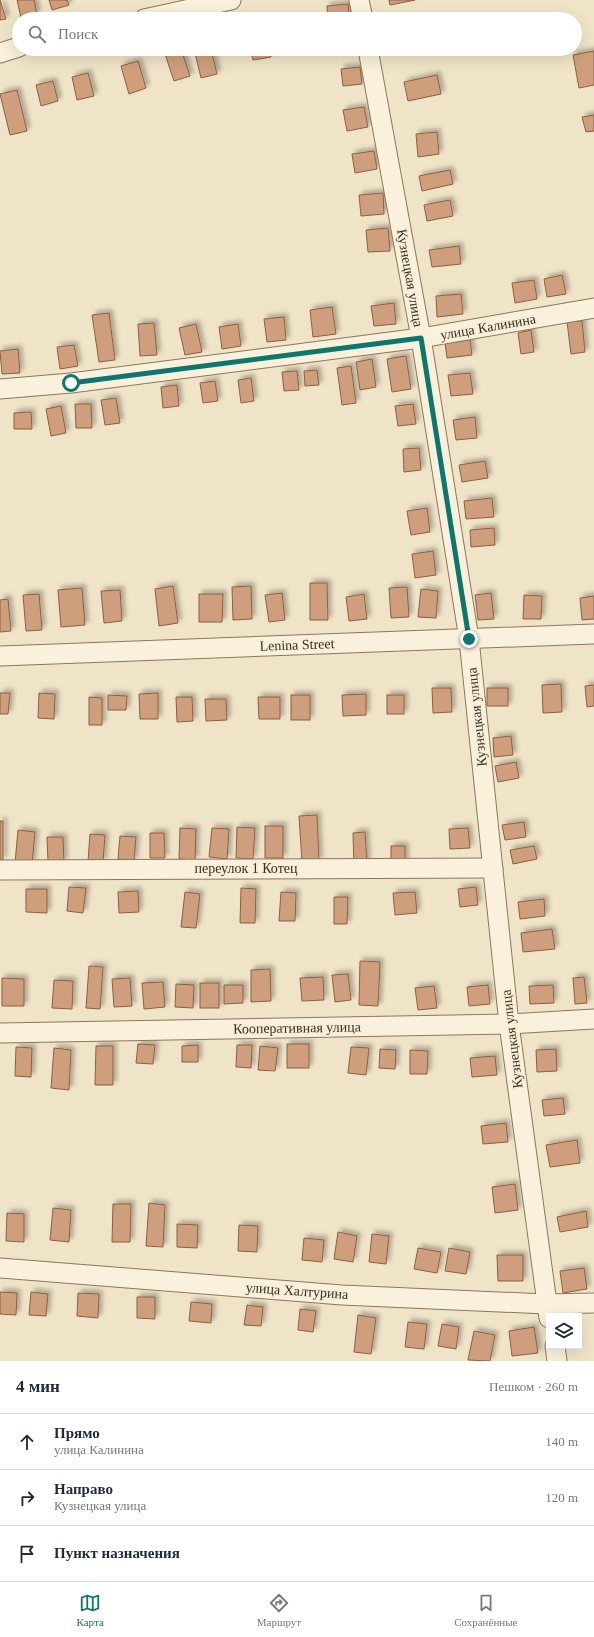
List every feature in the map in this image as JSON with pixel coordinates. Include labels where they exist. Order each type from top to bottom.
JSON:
[{"type":"street","points":[[176,12],[231,0]]},
{"type":"street","points":[[359,0],[362,12]]},
{"type":"street","points":[[0,53],[12,49]]},
{"type":"street","name":"Кузнецкая улица","points":[[369,56],[421,338],[469,639],[509,1024],[548,1311]]},
{"type":"street","name":"улица Калинина","points":[[0,389],[71,383],[421,338],[594,308]]},
{"type":"street","name":"Lenina Street","points":[[0,656],[594,634]]},
{"type":"street","name":"переулок 1 Котец","points":[[0,870],[493,868]]},
{"type":"street","name":"Кооперативная улица","points":[[0,1033],[509,1024],[594,1019]]},
{"type":"street","name":"улица Халтурина","points":[[0,1268],[548,1311],[594,1302]]},
{"type":"street","points":[[555,1349],[557,1361]]},
{"type":"building","points":[[0,0],[6,19],[0,20]]},
{"type":"building","points":[[17,0],[34,0],[37,12],[20,12]]},
{"type":"building","points":[[49,0],[67,0],[69,5],[52,10]]},
{"type":"building","points":[[389,0],[415,0],[390,5]]},
{"type":"building","points":[[348,4],[349,12],[327,12],[327,6]]},
{"type":"building","points":[[594,51],[594,85],[579,88],[573,56],[582,56],[582,53]]},
{"type":"building","points":[[166,56],[183,56],[190,76],[174,81]]},
{"type":"building","points":[[196,56],[213,56],[217,74],[201,78]]},
{"type":"building","points":[[252,56],[271,57],[253,60]]},
{"type":"building","points":[[138,61],[146,88],[129,94],[121,66]]},
{"type":"building","points":[[360,67],[362,84],[343,86],[341,69]]},
{"type":"building","points":[[88,73],[94,96],[77,100],[72,77]]},
{"type":"building","points":[[437,75],[441,94],[408,101],[404,82]]},
{"type":"building","points":[[53,81],[58,101],[41,106],[36,85]]},
{"type":"building","points":[[17,90],[27,131],[10,135],[0,94]]},
{"type":"building","points":[[364,107],[368,127],[347,131],[343,110]]},
{"type":"building","points":[[594,115],[594,131],[586,132],[582,117]]},
{"type":"building","points":[[437,132],[439,154],[418,157],[416,134]]},
{"type":"building","points":[[374,151],[377,169],[355,173],[352,154]]},
{"type":"building","points":[[450,170],[453,184],[422,191],[419,176]]},
{"type":"building","points":[[383,193],[384,214],[361,216],[359,195]]},
{"type":"building","points":[[450,200],[453,216],[427,221],[424,205]]},
{"type":"building","points":[[388,228],[390,251],[368,252],[366,230]]},
{"type":"building","points":[[459,246],[461,264],[432,267],[429,250]]},
{"type":"building","points":[[562,275],[566,294],[547,297],[544,279]]},
{"type":"building","points":[[534,280],[537,299],[515,303],[512,283]]},
{"type":"building","points":[[461,294],[463,314],[437,317],[436,296]]},
{"type":"building","points":[[394,303],[396,324],[374,326],[371,306]]},
{"type":"building","points":[[332,307],[336,334],[313,337],[310,310]]},
{"type":"building","points":[[109,313],[115,360],[99,362],[92,315]]},
{"type":"building","points":[[284,317],[286,340],[267,342],[264,319]]},
{"type":"building","points":[[582,321],[585,352],[571,354],[567,322]]},
{"type":"building","points":[[154,323],[157,355],[140,356],[138,324]]},
{"type":"building","points":[[196,324],[202,352],[185,355],[179,328]]},
{"type":"building","points":[[238,324],[241,346],[222,349],[219,327]]},
{"type":"building","points":[[531,330],[534,352],[521,354],[518,333]]},
{"type":"building","points":[[470,340],[472,355],[447,358],[445,343]]},
{"type":"building","points":[[74,345],[78,366],[60,369],[57,347]]},
{"type":"building","points":[[18,349],[20,373],[2,374],[0,351]]},
{"type":"building","points":[[406,356],[411,389],[392,392],[387,359]]},
{"type":"building","points":[[372,359],[376,387],[360,390],[356,362]]},
{"type":"building","points":[[351,366],[356,403],[342,405],[337,368]]},
{"type":"building","points":[[317,370],[319,385],[305,386],[304,371]]},
{"type":"building","points":[[297,371],[299,390],[284,391],[282,372]]},
{"type":"building","points":[[470,373],[473,394],[451,396],[448,375]]},
{"type":"building","points":[[251,378],[254,401],[241,403],[238,380]]},
{"type":"building","points":[[215,381],[218,401],[203,403],[200,383]]},
{"type":"building","points":[[177,385],[179,406],[163,408],[161,387]]},
{"type":"building","points":[[116,398],[120,423],[105,425],[101,400]]},
{"type":"building","points":[[75,404],[91,404],[92,428],[76,428]]},
{"type":"building","points":[[413,404],[416,424],[398,426],[395,406]]},
{"type":"building","points":[[61,406],[66,433],[51,436],[46,409]]},
{"type":"building","points":[[31,412],[32,429],[14,429],[14,413]]},
{"type":"building","points":[[475,417],[477,438],[456,440],[453,420]]},
{"type":"building","points":[[419,448],[421,470],[404,472],[403,449]]},
{"type":"building","points":[[485,461],[488,478],[462,482],[459,465]]},
{"type":"building","points":[[492,498],[494,517],[466,519],[464,501]]},
{"type":"building","points":[[427,508],[430,532],[411,535],[407,511]]},
{"type":"building","points":[[494,528],[495,545],[471,547],[470,530]]},
{"type":"building","points":[[433,551],[436,575],[415,578],[412,554]]},
{"type":"building","points":[[310,583],[327,583],[328,620],[310,620]]},
{"type":"building","points":[[173,586],[178,623],[159,626],[155,589]]},
{"type":"building","points":[[251,586],[252,619],[233,620],[232,587]]},
{"type":"building","points":[[407,587],[409,617],[391,618],[389,588]]},
{"type":"building","points":[[82,588],[85,625],[61,627],[58,590]]},
{"type":"building","points":[[421,589],[438,591],[436,618],[418,617]]},
{"type":"building","points":[[120,590],[122,621],[104,623],[101,591]]},
{"type":"building","points":[[282,593],[285,620],[269,622],[265,595]]},
{"type":"building","points":[[491,593],[494,619],[478,620],[475,595]]},
{"type":"building","points":[[39,594],[42,630],[26,631],[23,595]]},
{"type":"building","points":[[199,594],[223,594],[222,622],[199,622]]},
{"type":"building","points":[[364,594],[367,619],[349,621],[346,597]]},
{"type":"building","points":[[524,595],[542,596],[541,619],[523,619]]},
{"type":"building","points":[[594,596],[594,619],[582,620],[580,598]]},
{"type":"building","points":[[8,599],[11,631],[0,632],[0,600]]},
{"type":"building","points":[[561,684],[562,712],[543,713],[542,685]]},
{"type":"building","points":[[594,685],[594,706],[587,707],[585,686]]},
{"type":"building","points":[[432,688],[451,688],[452,712],[433,713]]},
{"type":"building","points":[[487,688],[508,688],[508,706],[487,706]]},
{"type":"building","points":[[0,693],[10,693],[8,714],[0,714]]},
{"type":"building","points":[[39,693],[55,694],[54,719],[38,718]]},
{"type":"building","points":[[158,693],[158,719],[140,719],[139,694]]},
{"type":"building","points":[[366,694],[366,715],[343,716],[342,695]]},
{"type":"building","points":[[108,695],[127,696],[126,710],[108,710]]},
{"type":"building","points":[[291,695],[310,695],[310,720],[291,720]]},
{"type":"building","points":[[387,695],[404,695],[404,714],[387,714]]},
{"type":"building","points":[[89,697],[102,698],[102,725],[89,725]]},
{"type":"building","points":[[176,697],[192,697],[193,721],[177,722]]},
{"type":"building","points":[[258,697],[280,697],[280,719],[259,719]]},
{"type":"building","points":[[205,699],[226,699],[227,720],[206,721]]},
{"type":"building","points":[[511,736],[513,755],[494,757],[493,738]]},
{"type":"building","points":[[516,762],[519,778],[498,782],[495,766]]},
{"type":"building","points":[[317,815],[319,861],[302,862],[299,816]]},
{"type":"building","points":[[0,821],[3,821],[3,860],[0,860]]},
{"type":"building","points":[[524,822],[526,837],[505,840],[502,825]]},
{"type":"building","points":[[265,826],[283,826],[283,858],[265,858]]},
{"type":"building","points":[[237,827],[255,828],[253,859],[236,858]]},
{"type":"building","points":[[180,828],[196,829],[195,860],[179,859]]},
{"type":"building","points":[[212,828],[229,829],[227,859],[209,857]]},
{"type":"building","points":[[468,828],[470,848],[450,849],[449,829]]},
{"type":"building","points":[[18,830],[35,832],[32,864],[15,863]]},
{"type":"building","points":[[365,832],[367,864],[354,865],[353,833]]},
{"type":"building","points":[[150,833],[164,833],[165,858],[150,858]]},
{"type":"building","points":[[90,834],[105,835],[103,862],[88,861]]},
{"type":"building","points":[[120,836],[136,837],[134,861],[118,859]]},
{"type":"building","points":[[47,837],[63,837],[64,862],[48,863]]},
{"type":"building","points":[[391,846],[405,846],[405,864],[391,863]]},
{"type":"building","points":[[534,846],[537,859],[513,864],[510,850]]},
{"type":"building","points":[[69,887],[86,888],[83,913],[67,911]]},
{"type":"building","points":[[476,887],[478,905],[460,907],[458,889]]},
{"type":"building","points":[[241,888],[256,889],[255,923],[240,923]]},
{"type":"building","points":[[26,889],[47,889],[47,913],[26,912]]},
{"type":"building","points":[[138,891],[139,912],[119,913],[118,892]]},
{"type":"building","points":[[185,892],[200,894],[196,928],[181,927]]},
{"type":"building","points":[[281,892],[296,893],[295,921],[279,921]]},
{"type":"building","points":[[415,892],[417,913],[395,915],[393,893]]},
{"type":"building","points":[[334,897],[348,897],[347,924],[334,924]]},
{"type":"building","points":[[544,899],[545,916],[520,919],[518,902]]},
{"type":"building","points":[[552,929],[555,949],[523,952],[521,933]]},
{"type":"building","points":[[360,961],[380,962],[378,1006],[359,1005]]},
{"type":"building","points":[[89,966],[103,967],[100,1009],[86,1008]]},
{"type":"building","points":[[270,969],[271,1001],[251,1002],[251,970]]},
{"type":"building","points":[[348,974],[351,1000],[335,1002],[332,975]]},
{"type":"building","points":[[323,977],[324,1000],[302,1001],[300,978]]},
{"type":"building","points":[[584,977],[587,1003],[575,1004],[573,978]]},
{"type":"building","points":[[2,978],[24,979],[24,1006],[2,1006]]},
{"type":"building","points":[[130,978],[132,1006],[114,1007],[112,979]]},
{"type":"building","points":[[54,980],[73,981],[72,1009],[52,1008]]},
{"type":"building","points":[[163,982],[165,1007],[144,1009],[142,983]]},
{"type":"building","points":[[200,983],[219,983],[219,1008],[200,1008]]},
{"type":"building","points":[[176,984],[194,985],[193,1008],[175,1007]]},
{"type":"building","points":[[224,985],[243,985],[243,1003],[224,1004]]},
{"type":"building","points":[[488,985],[490,1004],[469,1006],[467,987]]},
{"type":"building","points":[[553,985],[554,1003],[530,1004],[529,986]]},
{"type":"building","points":[[434,986],[437,1008],[418,1010],[415,988]]},
{"type":"building","points":[[138,1044],[155,1045],[153,1064],[136,1063]]},
{"type":"building","points":[[287,1044],[309,1044],[309,1068],[287,1068]]},
{"type":"building","points":[[198,1045],[198,1062],[182,1062],[182,1046]]},
{"type":"building","points":[[237,1045],[252,1045],[251,1068],[236,1067]]},
{"type":"building","points":[[96,1046],[113,1046],[113,1085],[95,1085]]},
{"type":"building","points":[[260,1046],[278,1048],[275,1071],[258,1070]]},
{"type":"building","points":[[16,1047],[32,1048],[31,1077],[15,1076]]},
{"type":"building","points":[[351,1047],[369,1048],[366,1075],[348,1073]]},
{"type":"building","points":[[54,1048],[71,1050],[69,1090],[51,1088]]},
{"type":"building","points":[[380,1049],[396,1050],[395,1069],[379,1068]]},
{"type":"building","points":[[556,1049],[557,1071],[537,1072],[536,1050]]},
{"type":"building","points":[[410,1050],[428,1051],[427,1074],[410,1074]]},
{"type":"building","points":[[495,1056],[497,1075],[472,1077],[470,1058]]},
{"type":"building","points":[[563,1098],[565,1114],[544,1116],[542,1100]]},
{"type":"building","points":[[506,1123],[508,1142],[483,1144],[481,1126]]},
{"type":"building","points":[[577,1140],[580,1163],[550,1167],[546,1145]]},
{"type":"building","points":[[515,1184],[518,1210],[495,1213],[492,1187]]},
{"type":"building","points":[[149,1203],[165,1205],[163,1247],[146,1246]]},
{"type":"building","points":[[113,1204],[131,1204],[130,1242],[112,1242]]},
{"type":"building","points":[[53,1208],[71,1210],[69,1242],[50,1240]]},
{"type":"building","points":[[586,1211],[588,1227],[560,1232],[557,1217]]},
{"type":"building","points":[[7,1213],[24,1214],[24,1242],[6,1241]]},
{"type":"building","points":[[177,1224],[198,1225],[197,1248],[177,1247]]},
{"type":"building","points":[[239,1225],[258,1226],[257,1252],[238,1251]]},
{"type":"building","points":[[338,1232],[357,1236],[353,1262],[334,1259]]},
{"type":"building","points":[[372,1234],[389,1236],[386,1264],[369,1262]]},
{"type":"building","points":[[304,1238],[324,1240],[322,1262],[302,1260]]},
{"type":"building","points":[[418,1248],[441,1252],[437,1273],[414,1269]]},
{"type":"building","points":[[449,1248],[470,1252],[466,1274],[445,1271]]},
{"type":"building","points":[[497,1255],[523,1255],[523,1281],[498,1281]]},
{"type":"building","points":[[584,1268],[587,1289],[563,1293],[560,1271]]},
{"type":"building","points":[[0,1292],[17,1293],[16,1315],[0,1314]]},
{"type":"building","points":[[31,1292],[48,1294],[46,1316],[29,1315]]},
{"type":"building","points":[[78,1293],[99,1294],[98,1318],[77,1316]]},
{"type":"building","points":[[137,1297],[155,1297],[155,1319],[137,1318]]},
{"type":"building","points":[[191,1302],[212,1304],[211,1323],[189,1321]]},
{"type":"building","points":[[247,1305],[263,1307],[261,1326],[244,1325]]},
{"type":"building","points":[[300,1309],[316,1311],[313,1332],[298,1330]]},
{"type":"building","points":[[358,1315],[376,1318],[371,1354],[354,1352]]},
{"type":"building","points":[[408,1322],[427,1324],[424,1349],[405,1347]]},
{"type":"building","points":[[442,1324],[459,1327],[456,1349],[438,1346]]},
{"type":"building","points":[[534,1327],[538,1353],[512,1356],[509,1331]]},
{"type":"building","points":[[474,1331],[495,1335],[490,1361],[468,1360]]},
{"type":"route","points":[[71,383],[421,338],[469,639]]}]
